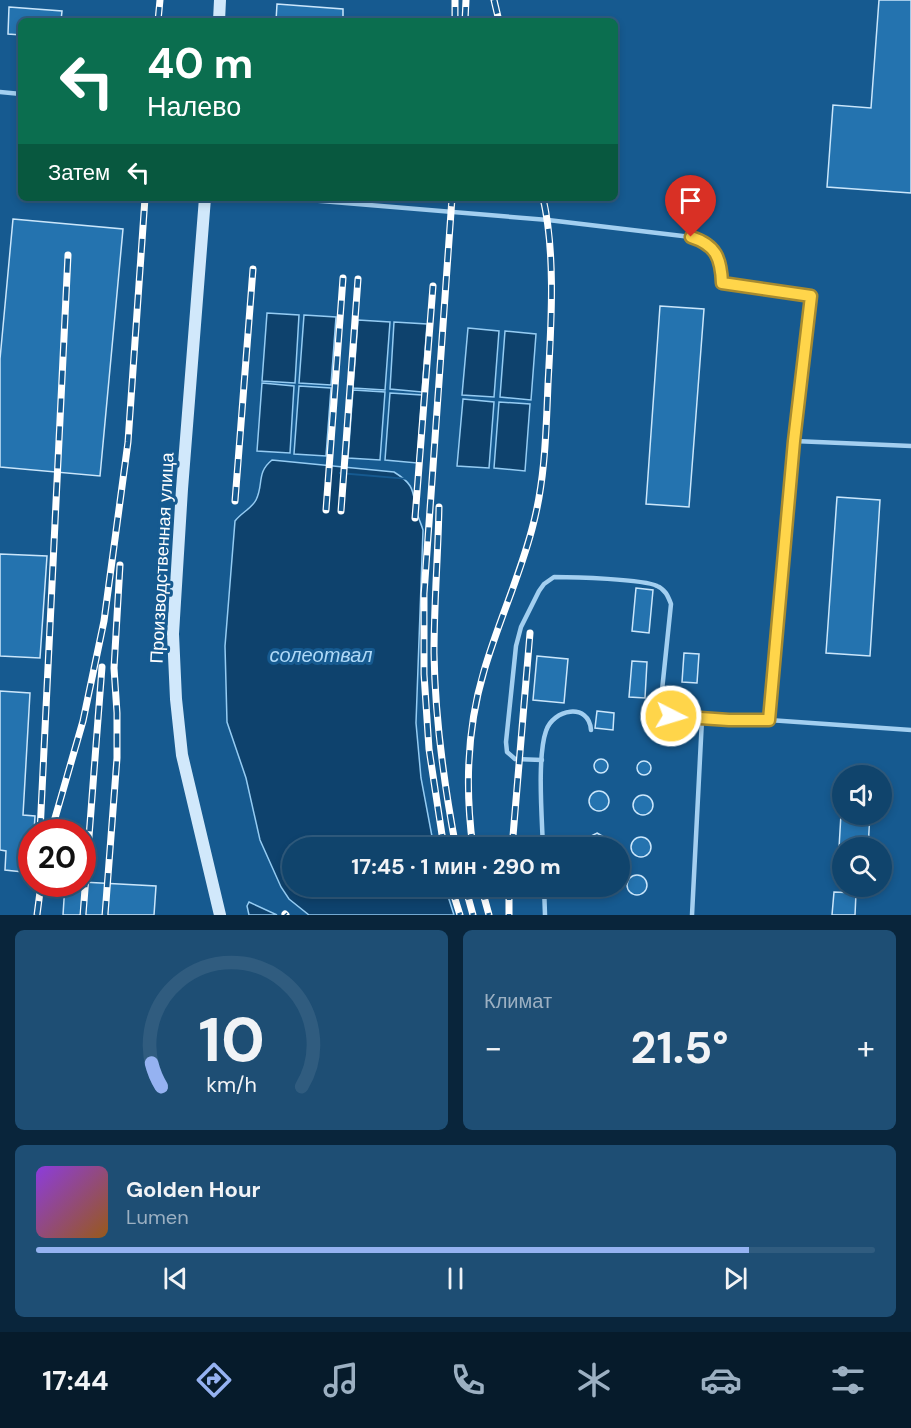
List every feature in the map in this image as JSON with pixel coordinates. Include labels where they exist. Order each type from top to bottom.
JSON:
[{"type":"main road","points":[[219,18],[220,0]]},
{"type":"main road","name":"Производственная улица","points":[[205,201],[173,634],[176,699],[182,754],[220,915]]},
{"type":"lane","points":[[0,92],[18,94]]},
{"type":"lane","points":[[321,201],[548,220],[691,237],[702,240],[717,255],[722,266],[722,283],[811,296],[794,441],[769,720]]},
{"type":"lane","points":[[794,441],[911,446]]},
{"type":"lane","points":[[542,760],[515,759],[507,753],[506,742],[518,637],[539,591],[554,577],[644,582],[659,586],[664,591],[671,604],[662,700],[663,709],[671,716],[911,730]]},
{"type":"lane","points":[[543,837],[542,760],[546,731],[552,720],[561,713],[576,712],[589,719],[591,730]]},
{"type":"lane","points":[[692,915],[702,718]]},
{"type":"lane","points":[[544,897],[545,915]]},
{"type":"water","points":[[267,313],[299,315],[295,383],[262,381]]},
{"type":"water","points":[[304,315],[336,317],[331,385],[299,383]]},
{"type":"water","points":[[358,320],[390,322],[385,390],[353,388]]},
{"type":"water","points":[[394,322],[427,324],[422,392],[390,389]]},
{"type":"water","points":[[468,328],[499,331],[494,397],[462,395]]},
{"type":"water","points":[[505,331],[536,334],[531,400],[500,397]]},
{"type":"water","points":[[262,383],[294,386],[290,453],[257,451]]},
{"type":"water","points":[[299,386],[331,388],[326,456],[294,454]]},
{"type":"water","points":[[353,390],[385,392],[380,460],[348,458]]},
{"type":"water","points":[[390,393],[422,395],[417,463],[385,460]]},
{"type":"water","points":[[463,399],[494,402],[489,468],[457,466]]},
{"type":"water","points":[[499,402],[530,404],[525,471],[494,468]]},
{"type":"water","name":"солеотвал","points":[[272,460],[394,472],[412,489],[423,530],[416,723],[421,778],[432,837],[282,837],[282,888],[260,840],[246,778],[227,722],[225,646],[235,521],[256,500],[262,474]]},
{"type":"water","name":"солеотвал","points":[[288,897],[448,897],[454,915],[309,915]]},
{"type":"water","points":[[249,902],[277,915],[249,915],[247,906]]},
{"type":"pier","points":[[339,472],[407,478],[410,480],[339,474]]},
{"type":"building","points":[[879,0],[911,0],[911,193],[827,187],[833,105],[871,108]]},
{"type":"building","points":[[277,4],[343,9],[343,18],[276,18]]},
{"type":"building","points":[[9,7],[62,11],[61,18],[18,18],[18,35],[8,34]]},
{"type":"building","points":[[13,219],[123,229],[100,476],[0,467],[0,359]]},
{"type":"building","points":[[660,306],[704,309],[689,507],[646,504]]},
{"type":"building","points":[[837,497],[880,500],[870,656],[826,653]]},
{"type":"building","points":[[0,554],[47,556],[40,658],[0,656]]},
{"type":"building","points":[[636,588],[653,590],[649,633],[632,631]]},
{"type":"building","points":[[684,653],[699,654],[697,683],[682,682]]},
{"type":"building","points":[[537,656],[568,659],[564,703],[533,700]]},
{"type":"building","points":[[632,661],[647,662],[645,698],[629,697]]},
{"type":"building","points":[[0,691],[30,693],[23,815],[35,816],[35,819],[18,819],[18,871],[5,870],[6,851],[0,850]]},
{"type":"building","points":[[597,711],[614,713],[613,730],[595,728]]},
{"type":"building","points":[[601,759],[606,761],[608,766],[606,771],[601,773],[596,771],[594,766],[596,761]]},
{"type":"building","points":[[644,761],[649,763],[651,768],[649,773],[644,775],[639,773],[637,768],[639,763]]},
{"type":"building","points":[[599,791],[606,794],[609,801],[606,808],[599,811],[592,808],[589,801],[592,794]]},
{"type":"building","points":[[643,795],[650,798],[653,805],[650,812],[643,815],[636,812],[633,805],[636,798]]},
{"type":"building","points":[[840,825],[869,825],[869,837],[840,837]]},
{"type":"building","points":[[597,833],[604,837],[589,837]]},
{"type":"building","points":[[641,837],[648,840],[651,847],[648,854],[641,857],[634,854],[631,847],[634,840]]},
{"type":"building","points":[[637,875],[646,881],[644,892],[637,895],[630,892],[630,878]]},
{"type":"building","points":[[96,883],[156,886],[154,915],[63,915],[64,897],[96,897]]},
{"type":"building","points":[[834,897],[856,897],[855,915],[832,915]]},
{"type":"railway","points":[[158,18],[160,0]]},
{"type":"railway","points":[[455,0],[455,18]]},
{"type":"railway","points":[[465,18],[466,0]]},
{"type":"railway","points":[[494,0],[498,18]]},
{"type":"railway","points":[[55,819],[83,721],[104,621],[128,442],[145,201]]},
{"type":"railway","points":[[442,837],[429,749],[424,674],[424,594],[452,201]]},
{"type":"railway","points":[[472,837],[468,781],[471,736],[478,693],[532,529],[542,475],[552,291],[550,243],[544,201]]},
{"type":"railway","points":[[41,819],[68,255]]},
{"type":"railway","points":[[235,501],[253,269]]},
{"type":"railway","points":[[326,510],[343,278]]},
{"type":"railway","points":[[341,511],[358,279]]},
{"type":"railway","points":[[415,518],[433,286]]},
{"type":"railway","points":[[439,507],[434,635],[436,702],[454,837]]},
{"type":"railway","points":[[105,915],[117,758],[114,668],[120,565]]},
{"type":"railway","points":[[513,837],[530,633]]},
{"type":"railway","points":[[83,915],[102,667]]},
{"type":"railway","points":[[37,915],[39,897]]},
{"type":"railway","points":[[454,897],[460,915]]},
{"type":"railway","points":[[468,897],[473,915]]},
{"type":"railway","points":[[484,897],[489,915]]},
{"type":"railway","points":[[509,897],[509,915]]},
{"type":"route","points":[[671,716],[769,720],[794,441],[811,296],[722,283],[722,266],[717,255],[702,240],[691,237]]}]
